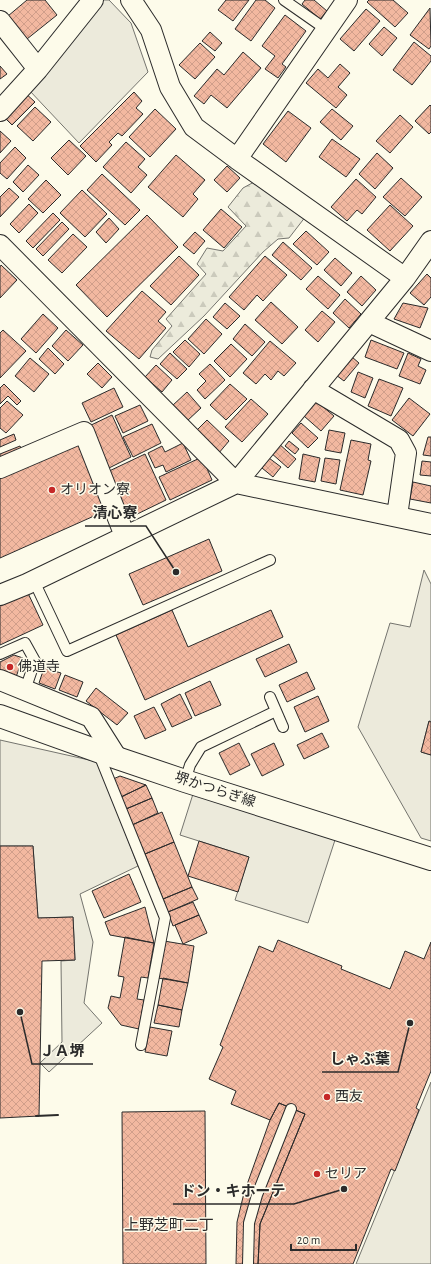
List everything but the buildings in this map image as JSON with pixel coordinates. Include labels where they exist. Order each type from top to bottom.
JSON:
[{"type":"main road","name":"堺かつらぎ線","points":[[0,716],[185,781],[431,859]]},
{"type":"street","points":[[0,111],[38,69],[93,0]]},
{"type":"street","points":[[131,0],[151,30],[170,87],[194,127],[405,278]]},
{"type":"street","points":[[237,159],[347,0]]},
{"type":"street","points":[[0,21],[38,69]]},
{"type":"street","points":[[0,596],[236,483],[405,278],[431,241]]},
{"type":"street","points":[[0,245],[236,483],[431,524]]},
{"type":"street","points":[[369,322],[431,351]]},
{"type":"street","points":[[314,389],[399,440],[406,453],[397,516]]},
{"type":"street","points":[[0,468],[84,432],[125,536]]},
{"type":"street","points":[[0,680],[91,717],[107,754]]},
{"type":"lane","points":[[284,0],[326,30]]},
{"type":"lane","points":[[34,581],[67,651],[270,560]]},
{"type":"lane","points":[[0,654],[25,643],[35,661],[25,690]]},
{"type":"lane","points":[[270,697],[283,727]]},
{"type":"lane","points":[[185,781],[190,765],[201,747],[276,711]]},
{"type":"lane","points":[[107,754],[165,918],[141,1045]]},
{"type":"lane","points":[[248,1264],[249,1223],[257,1195],[291,1109]]},
{"type":"green space","points":[[254,182],[306,216],[289,238],[278,239],[263,252],[204,316],[158,359],[150,357],[152,350],[172,326],[166,319],[206,274],[197,264],[207,248],[223,251],[246,226],[228,207],[243,188]]},
{"type":"shaded area","points":[[102,0],[109,0],[131,23],[148,72],[79,143],[29,90]]},
{"type":"shaded area","points":[[424,570],[431,584],[431,722],[429,721],[421,752],[431,755],[431,841],[421,838],[358,727],[390,623],[410,627]]},
{"type":"shaded area","points":[[0,740],[98,762],[138,866],[80,894],[93,942],[84,1003],[102,1023],[49,1072],[40,1063],[62,1042],[61,961],[75,960],[73,917],[38,918],[33,846],[0,846]]},
{"type":"shaded area","points":[[193,794],[335,840],[308,923],[235,900],[249,857],[180,835]]},
{"type":"shaded area","points":[[431,1082],[431,1264],[356,1264]]},
{"type":"wall","points":[[36,1116],[58,1115]]},
{"type":"place","name":"オリオン寮","points":[[52,490]]},
{"type":"place","name":"清心寮","points":[[176,572]]},
{"type":"place","name":"佛道寺","points":[[10,667]]},
{"type":"place","name":"ＪＡ堺","points":[[20,1012]]},
{"type":"place","name":"しゃぶ葉","points":[[410,1023]]},
{"type":"place","name":"西友","points":[[327,1097]]},
{"type":"place","name":"セリア","points":[[317,1174]]},
{"type":"place","name":"ドン・キホーテ","points":[[344,1189]]},
{"type":"district","name":"上野芝町二丁","points":[[169,1225]]}]
